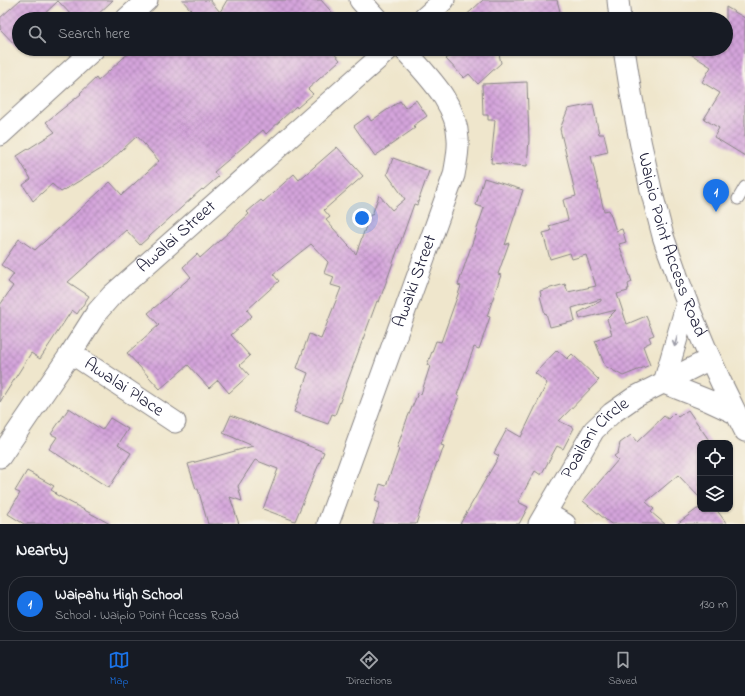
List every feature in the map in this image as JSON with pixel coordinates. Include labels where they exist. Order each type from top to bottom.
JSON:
[{"type":"street","points":[[134,12],[147,0]]},
{"type":"street","points":[[360,0],[371,12]]},
{"type":"street","points":[[431,12],[444,0]]},
{"type":"street","points":[[618,0],[619,12]]},
{"type":"street","points":[[0,135],[86,56]]},
{"type":"street","name":"Awalai Street","points":[[0,457],[97,312],[112,295],[381,56]]},
{"type":"street","name":"Awaiki Street","points":[[328,524],[454,175],[458,138],[456,124],[450,107],[437,87],[410,56]]},
{"type":"street","name":"Waipio Point Access Road","points":[[625,56],[631,97],[646,170],[664,237],[687,303],[710,359],[745,431]]},
{"type":"street","points":[[687,303],[664,383],[735,413]]},
{"type":"street","name":"Awalai Place","points":[[71,353],[175,422]]},
{"type":"street","name":"Poailani Circle","points":[[565,524],[542,518],[594,430],[612,413],[635,397],[710,359]]},
{"type":"lane","points":[[738,199],[745,187]]},
{"type":"building","points":[[20,0],[113,0],[100,12],[68,12],[58,1],[46,12],[12,12],[12,42],[0,29],[0,18]]},
{"type":"building","points":[[182,0],[210,0],[220,12],[193,12]]},
{"type":"building","points":[[227,0],[321,0],[332,12],[220,12]]},
{"type":"building","points":[[483,0],[557,0],[560,12],[470,12]]},
{"type":"building","points":[[726,7],[745,18],[745,156],[714,137],[719,128],[704,119],[720,93],[702,82],[711,67],[694,56],[733,56],[733,12],[726,12]]},
{"type":"building","points":[[125,56],[336,56],[340,60],[308,89],[313,94],[297,108],[296,106],[266,134],[263,130],[214,172],[218,177],[203,190],[202,189],[140,245],[126,230],[68,282],[89,296],[77,314],[72,310],[40,359],[31,353],[0,402],[0,305],[13,286],[8,282],[14,274],[1,265],[19,239],[35,250],[110,182],[122,195],[159,161],[137,136],[107,164],[61,192],[52,184],[33,201],[23,185],[31,179],[17,156],[55,132],[46,122],[81,94],[80,93],[96,78],[98,81]]},
{"type":"building","points":[[449,56],[500,56],[501,63],[478,84],[469,74],[464,78],[446,59]]},
{"type":"building","points":[[527,82],[529,140],[527,166],[491,163],[495,120],[488,120],[488,115],[483,115],[482,84]]},
{"type":"building","points":[[416,100],[427,116],[413,126],[415,128],[375,156],[354,126],[368,116],[371,121],[400,101],[405,108]]},
{"type":"building","points":[[593,104],[599,134],[604,134],[608,152],[591,156],[604,211],[609,210],[616,231],[622,229],[626,242],[619,244],[632,282],[628,284],[628,291],[617,294],[627,324],[646,316],[654,335],[649,337],[651,342],[643,346],[650,365],[623,376],[605,366],[595,341],[612,334],[607,319],[616,310],[580,319],[578,313],[601,301],[601,299],[572,308],[575,321],[550,327],[540,296],[540,291],[565,284],[568,292],[596,286],[586,255],[572,259],[570,253],[550,259],[543,233],[551,231],[549,226],[568,220],[563,200],[576,196],[560,129],[568,109]]},
{"type":"building","points":[[337,147],[363,176],[324,210],[330,217],[326,220],[356,254],[379,195],[392,210],[405,199],[387,174],[393,158],[429,171],[417,205],[414,204],[379,302],[377,301],[335,415],[332,414],[328,424],[294,412],[308,373],[297,368],[309,334],[321,339],[341,288],[331,285],[334,277],[324,273],[328,262],[311,244],[273,274],[279,281],[247,310],[252,316],[231,335],[250,356],[240,365],[249,375],[229,393],[218,380],[209,388],[188,365],[160,389],[127,353],[159,325],[148,313],[191,277],[183,267],[197,254],[200,258],[249,214],[247,212],[261,200],[263,202],[294,174],[299,180]]},
{"type":"building","points":[[484,178],[523,190],[505,245],[509,243],[498,274],[501,275],[487,316],[490,317],[479,349],[474,347],[457,395],[459,396],[441,445],[444,446],[416,524],[373,524],[380,503],[375,501],[380,484],[386,486],[399,449],[397,448],[407,419],[418,393],[421,394],[430,366],[427,365],[436,341],[441,342],[461,286],[458,285],[484,208],[476,205]]},
{"type":"building","points":[[557,350],[567,359],[572,354],[599,380],[559,421],[574,428],[563,449],[557,446],[541,475],[535,471],[518,502],[528,507],[519,524],[460,524],[499,456],[494,453],[507,429],[521,437],[547,383],[535,373]]},
{"type":"building","points":[[69,408],[102,430],[110,418],[128,429],[118,445],[131,453],[109,488],[49,449],[57,437],[51,434]]},
{"type":"building","points":[[688,410],[709,440],[697,440],[697,495],[678,475],[646,502],[654,509],[651,512],[665,524],[611,524],[583,501],[618,460],[614,456],[618,453],[620,443],[631,435],[637,442],[664,416],[668,419],[674,413],[678,417]]},
{"type":"building","points":[[231,415],[324,452],[295,521],[263,509],[278,469],[255,460],[238,486],[242,501],[230,497],[239,524],[208,524],[198,489],[196,489],[188,464],[253,446],[223,433]]},
{"type":"building","points":[[27,471],[54,486],[51,490],[56,493],[55,494],[110,524],[24,524],[8,514],[20,493],[15,491]]},
{"type":"building","points":[[697,509],[697,512],[718,512],[727,524],[677,524]]},
{"type":"place","name":"Waipahu High School","points":[[716,212]]}]
